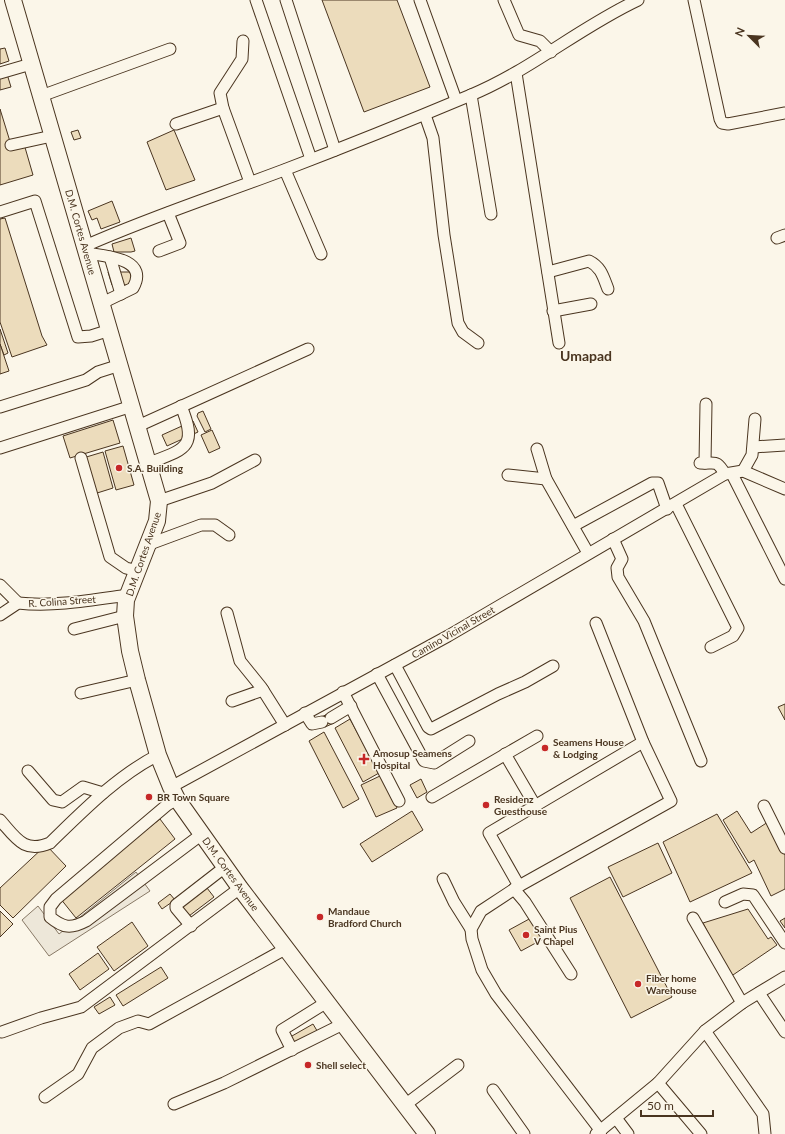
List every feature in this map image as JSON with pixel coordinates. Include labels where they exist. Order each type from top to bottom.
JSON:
[{"type":"highway","name":"D.M. Cortes Avenue","points":[[14,0],[17,16],[159,501],[156,521],[128,595],[125,616],[130,651],[158,754],[174,793],[225,867],[427,1134]]},
{"type":"highway","points":[[0,6],[17,16]]},
{"type":"street","points":[[256,0],[311,159]]},
{"type":"street","points":[[286,0],[335,150]]},
{"type":"street","points":[[420,0],[456,100]]},
{"type":"street","points":[[504,0],[519,35],[540,41],[551,52]]},
{"type":"street","points":[[86,249],[168,213],[285,170],[425,115],[456,100],[471,95],[516,73],[551,52],[622,3],[638,0]]},
{"type":"street","points":[[694,0],[718,112],[722,123],[728,124],[785,113]]},
{"type":"street","points":[[243,41],[242,59],[220,93],[223,108],[250,182]]},
{"type":"street","points":[[41,96],[170,49]]},
{"type":"street","points":[[0,73],[31,64]]},
{"type":"street","points":[[516,73],[559,343]]},
{"type":"street","points":[[471,95],[491,214]]},
{"type":"street","points":[[176,124],[223,108]]},
{"type":"street","points":[[425,115],[433,138],[444,235],[458,323],[463,332],[478,343]]},
{"type":"street","points":[[11,145],[52,136]]},
{"type":"street","points":[[285,170],[321,254]]},
{"type":"street","points":[[0,212],[35,201],[78,337],[91,336],[110,330]]},
{"type":"street","points":[[159,251],[180,243],[168,213]]},
{"type":"street","points":[[86,249],[110,258],[125,260],[132,265],[136,273],[134,288],[102,304]]},
{"type":"street","points":[[110,258],[121,294]]},
{"type":"street","points":[[548,272],[589,261],[597,265],[601,270],[608,289]]},
{"type":"street","points":[[553,311],[591,304]]},
{"type":"street","points":[[138,426],[308,349]]},
{"type":"street","points":[[0,407],[86,380],[98,372],[120,365]]},
{"type":"street","points":[[706,404],[703,463],[716,462],[729,474],[785,579]]},
{"type":"street","points":[[0,448],[132,406]]},
{"type":"street","points":[[149,463],[171,455],[186,445],[190,432],[181,406]]},
{"type":"street","points":[[755,419],[754,447],[748,466],[744,471],[785,489]]},
{"type":"street","points":[[754,447],[785,445]]},
{"type":"street","points":[[537,449],[546,479],[588,553]]},
{"type":"street","points":[[81,458],[110,557],[126,568],[138,571]]},
{"type":"street","points":[[159,501],[212,484],[255,460]]},
{"type":"street","name":"Camino Vicinal Street","points":[[202,834],[86,922],[75,927],[65,927],[50,917],[50,907],[56,899],[166,805],[174,793],[305,713],[395,665],[671,506],[729,474],[744,471]]},
{"type":"street","points":[[508,475],[546,479]]},
{"type":"street","points":[[573,526],[652,483],[658,483],[738,628],[733,636],[711,647]]},
{"type":"street","points":[[147,545],[201,525],[215,525],[229,535]]},
{"type":"street","points":[[613,539],[622,559],[617,568],[618,577],[644,621],[701,761]]},
{"type":"street","points":[[0,585],[18,603]]},
{"type":"street","name":"R. Colina Street","points":[[0,615],[18,603],[61,603],[128,595]]},
{"type":"street","points":[[227,613],[240,661],[263,690],[285,725]]},
{"type":"street","points":[[74,629],[125,616]]},
{"type":"street","points":[[471,929],[481,911],[516,888],[671,801],[643,742],[596,623]]},
{"type":"street","points":[[395,665],[428,727],[431,728],[525,682],[553,666]]},
{"type":"street","points":[[377,674],[424,761],[429,764],[434,763],[469,741]]},
{"type":"street","points":[[81,693],[137,680]]},
{"type":"street","points":[[232,701],[263,690]]},
{"type":"street","points":[[343,692],[399,801]]},
{"type":"street","points":[[305,713],[312,724],[327,720],[351,706]]},
{"type":"street","points":[[432,797],[537,736]]},
{"type":"street","points":[[571,974],[516,888],[489,833],[536,807],[643,742]]},
{"type":"street","points":[[0,820],[22,844],[27,847],[39,848],[50,843],[103,793],[142,763],[158,754]]},
{"type":"street","points":[[505,754],[536,807]]},
{"type":"street","points":[[28,771],[53,800],[58,802],[62,802],[83,787],[103,793]]},
{"type":"street","points":[[764,806],[785,848]]},
{"type":"street","points":[[191,926],[176,908],[176,905],[225,867]]},
{"type":"street","points":[[443,879],[454,902],[471,929],[472,939],[482,970],[496,994],[598,1132],[658,1083],[705,1031],[742,1003],[785,977]]},
{"type":"street","points":[[2,1032],[41,1018],[81,1007],[240,888]]},
{"type":"street","points":[[724,902],[743,894],[753,895],[785,943]]},
{"type":"street","points":[[693,918],[742,1003]]},
{"type":"street","points":[[45,1097],[78,1074],[92,1048],[119,1028],[138,1021],[149,1024],[287,948]]},
{"type":"street","points":[[759,993],[785,1032]]},
{"type":"street","points":[[292,1050],[282,1030],[327,1002]]},
{"type":"street","points":[[174,1104],[224,1083],[343,1024]]},
{"type":"street","points":[[705,1031],[763,1114],[766,1134]]},
{"type":"street","points":[[405,1105],[458,1065]]},
{"type":"street","points":[[658,1083],[701,1134]]},
{"type":"street","points":[[493,1090],[524,1134]]},
{"type":"street","points":[[616,1118],[628,1134]]},
{"type":"shaded area","points":[[136,872],[150,891],[49,956],[22,920],[38,906],[59,934]]},
{"type":"building","points":[[322,0],[397,0],[430,87],[364,112]]},
{"type":"building","points":[[5,48],[9,61],[0,64],[0,49]]},
{"type":"building","points":[[7,74],[11,87],[0,90],[0,76]]},
{"type":"building","points":[[0,109],[12,148],[24,144],[33,175],[0,185]]},
{"type":"building","points":[[78,130],[81,138],[74,140],[71,132]]},
{"type":"building","points":[[174,130],[195,180],[166,190],[147,142]]},
{"type":"building","points":[[112,201],[120,222],[101,229],[97,218],[92,220],[88,211]]},
{"type":"building","points":[[5,218],[42,336],[47,345],[12,357],[0,322],[0,219]]},
{"type":"building","points":[[131,238],[135,251],[114,252],[112,244]]},
{"type":"building","points":[[108,272],[130,272],[133,285],[112,285]]},
{"type":"building","points":[[0,329],[8,353],[4,355],[0,344]]},
{"type":"building","points":[[0,344],[9,371],[0,374]]},
{"type":"building","points":[[203,411],[211,429],[205,432],[197,416],[198,413]]},
{"type":"building","points":[[113,420],[120,443],[70,458],[63,436]]},
{"type":"building","points":[[193,421],[198,432],[167,446],[162,435]]},
{"type":"building","points":[[212,430],[220,448],[209,453],[201,435]]},
{"type":"building","name":"S.A. Building","points":[[123,446],[134,485],[116,490],[105,451]]},
{"type":"building","points":[[103,452],[113,488],[94,494],[83,458]]},
{"type":"building","points":[[785,704],[785,720],[778,707]]},
{"type":"building","points":[[329,713],[334,723],[325,727],[320,718]]},
{"type":"building","points":[[350,719],[379,773],[363,782],[335,728]]},
{"type":"building","points":[[324,732],[359,799],[343,808],[309,741]]},
{"type":"building","points":[[382,775],[397,808],[376,817],[361,785]]},
{"type":"building","points":[[421,779],[427,792],[417,798],[410,785]]},
{"type":"building","points":[[412,811],[423,830],[372,862],[360,844]]},
{"type":"building","points":[[737,811],[751,833],[768,822],[785,855],[785,889],[771,896],[754,860],[749,863],[723,820]]},
{"type":"building","points":[[717,814],[752,873],[690,902],[663,842]]},
{"type":"building","points":[[160,819],[175,839],[76,918],[60,898]]},
{"type":"building","points":[[658,843],[672,873],[623,897],[608,867]]},
{"type":"building","points":[[46,845],[66,866],[13,918],[0,905],[0,888]]},
{"type":"building","points":[[610,877],[672,997],[631,1018],[570,898]]},
{"type":"building","points":[[207,888],[214,897],[185,919],[178,910]]},
{"type":"building","points":[[170,894],[175,900],[162,909],[158,903]]},
{"type":"building","points":[[748,909],[768,939],[771,937],[777,945],[730,977],[703,923]]},
{"type":"building","points":[[0,911],[13,924],[0,937]]},
{"type":"building","name":"Saint Pius V Chapel","points":[[531,918],[543,939],[521,951],[509,930]]},
{"type":"building","points":[[785,918],[785,928],[780,921]]},
{"type":"building","points":[[132,922],[148,946],[114,971],[97,947]]},
{"type":"building","points":[[98,953],[109,969],[80,990],[69,974]]},
{"type":"building","points":[[161,967],[168,978],[123,1006],[116,995]]},
{"type":"building","points":[[110,997],[115,1005],[99,1014],[94,1007]]},
{"type":"building","points":[[313,1024],[319,1034],[290,1050],[285,1040]]},
{"type":"place","name":"S.A. Building","points":[[119,468]]},
{"type":"place","name":"Seamens House & Lodging","points":[[545,748]]},
{"type":"place","name":"Amosup Seamens Hospital","points":[[364,759]]},
{"type":"place","name":"BR Town Square","points":[[149,797]]},
{"type":"place","name":"Residenz Guesthouse","points":[[486,805]]},
{"type":"place","name":"Mandaue Bradford Church","points":[[320,917]]},
{"type":"place","name":"Saint Pius V Chapel","points":[[526,935]]},
{"type":"place","name":"Fiber home Warehouse","points":[[638,984]]},
{"type":"place","name":"Shell select","points":[[308,1065]]},
{"type":"district","name":"Umapad","points":[[586,356]]}]
